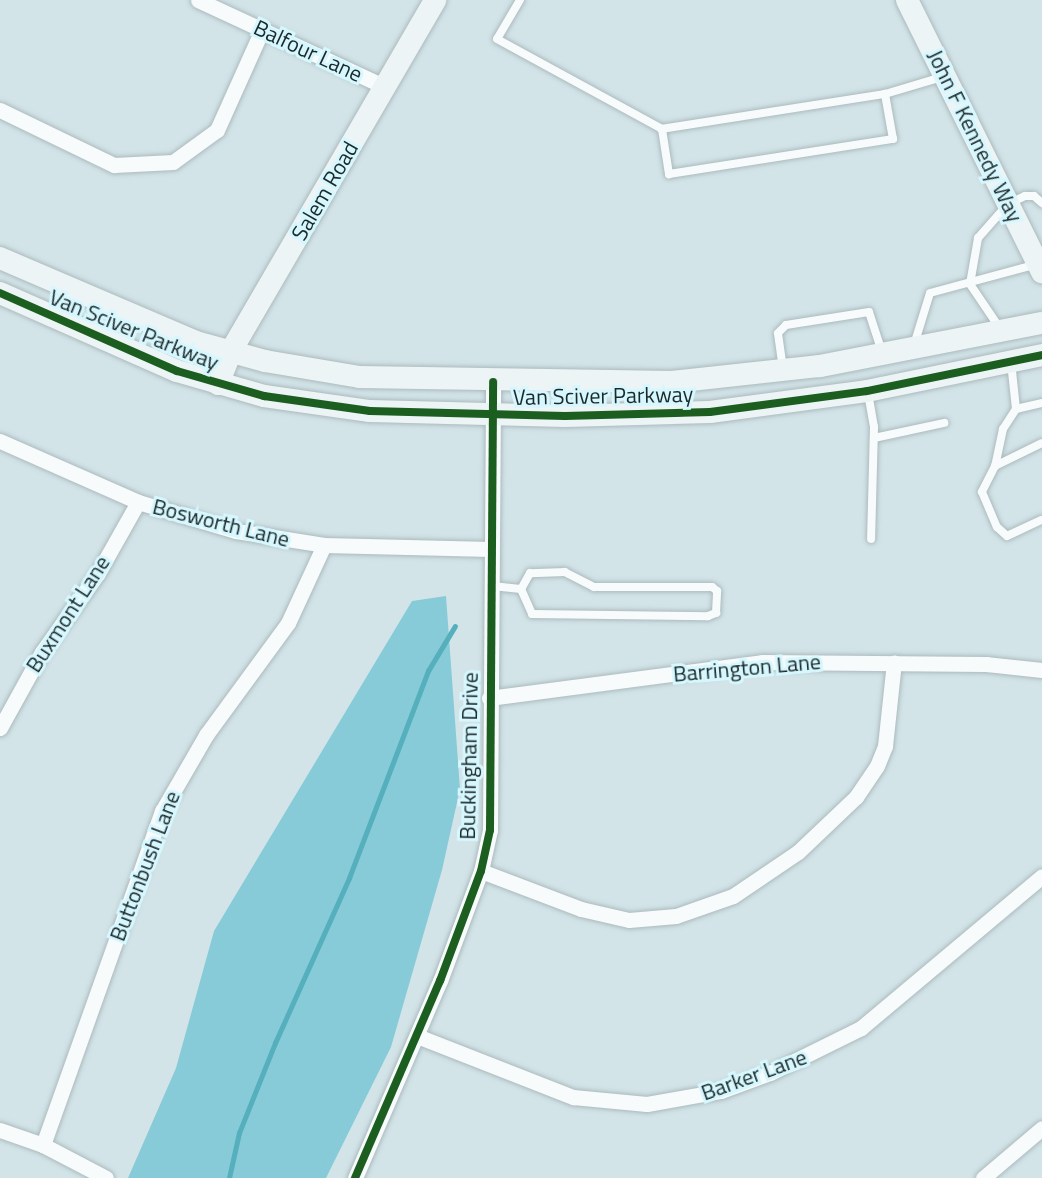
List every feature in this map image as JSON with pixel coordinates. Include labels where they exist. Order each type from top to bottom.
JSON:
[{"type":"street","name":"Balfour Lane","points":[[198,0],[385,87]]},
{"type":"street","name":"Salem Road","points":[[218,384],[231,351],[435,0]]},
{"type":"street","name":"John F Kennedy Way","points":[[907,0],[1040,268]]},
{"type":"street","points":[[0,110],[114,165],[173,162],[217,130],[262,30]]},
{"type":"street","name":"Van Sciver Parkway","points":[[0,258],[164,331],[265,362],[360,377],[492,382],[672,382],[783,370],[883,355],[1042,323]]},
{"type":"street","name":"Van Sciver Parkway","points":[[0,293],[135,355],[218,384],[325,406],[491,416],[710,412],[867,391],[1042,355]]},
{"type":"street","name":"Buckingham Drive","points":[[355,1178],[417,1036],[481,871],[490,830],[492,382]]},
{"type":"street","name":"Bosworth Lane","points":[[0,441],[138,502],[236,531],[324,545],[491,549]]},
{"type":"street","name":"Buxmont Lane","points":[[0,728],[42,652],[92,583],[138,502]]},
{"type":"street","name":"Buttonbush Lane","points":[[43,1145],[162,811],[207,735],[288,623],[324,545]]},
{"type":"street","name":"Barrington Lane","points":[[489,698],[762,662],[894,663],[1042,670]]},
{"type":"street","points":[[481,871],[581,909],[629,920],[676,916],[733,896],[798,852],[856,797],[877,766],[885,746],[894,663]]},
{"type":"street","name":"Barker Lane","points":[[417,1036],[573,1097],[647,1104],[721,1091],[770,1073],[861,1028],[1042,876]]},
{"type":"street","points":[[983,1178],[1042,1128]]},
{"type":"street","points":[[0,1130],[43,1145],[106,1178]]},
{"type":"lane","points":[[520,0],[497,39],[662,129],[885,94],[945,76]]},
{"type":"lane","points":[[662,129],[669,174],[893,139],[885,94]]},
{"type":"lane","points":[[1002,331],[970,284],[978,238],[1008,204],[1025,196],[1034,196],[1042,203]]},
{"type":"lane","points":[[913,349],[930,293],[1040,268]]},
{"type":"lane","points":[[783,370],[778,333],[786,325],[869,312],[883,355]]},
{"type":"lane","points":[[1011,362],[1016,409],[1003,429],[995,466],[982,492],[998,527],[1007,536],[1042,520]]},
{"type":"lane","points":[[867,391],[874,438],[871,539]]},
{"type":"lane","points":[[1016,409],[1042,403]]},
{"type":"lane","points":[[874,438],[944,423]]},
{"type":"lane","points":[[995,466],[1042,443]]},
{"type":"lane","points":[[565,572],[594,587],[712,587],[717,591],[716,614],[532,614],[521,589],[530,573],[565,572]]},
{"type":"lane","points":[[490,586],[521,589]]},
{"type":"shaded area","points":[[446,596],[460,789],[442,870],[391,1047],[326,1178],[128,1178],[176,1068],[214,931],[412,601]]},
{"type":"waterway","points":[[229,1178],[239,1133],[275,1043],[349,878],[428,671],[455,626]]},
{"type":"cycle path","points":[[0,293],[177,371],[264,396],[370,411],[565,416],[710,412],[867,391],[1042,355]]},
{"type":"cycle path","points":[[355,1178],[440,981],[481,871],[490,830],[493,382]]}]
